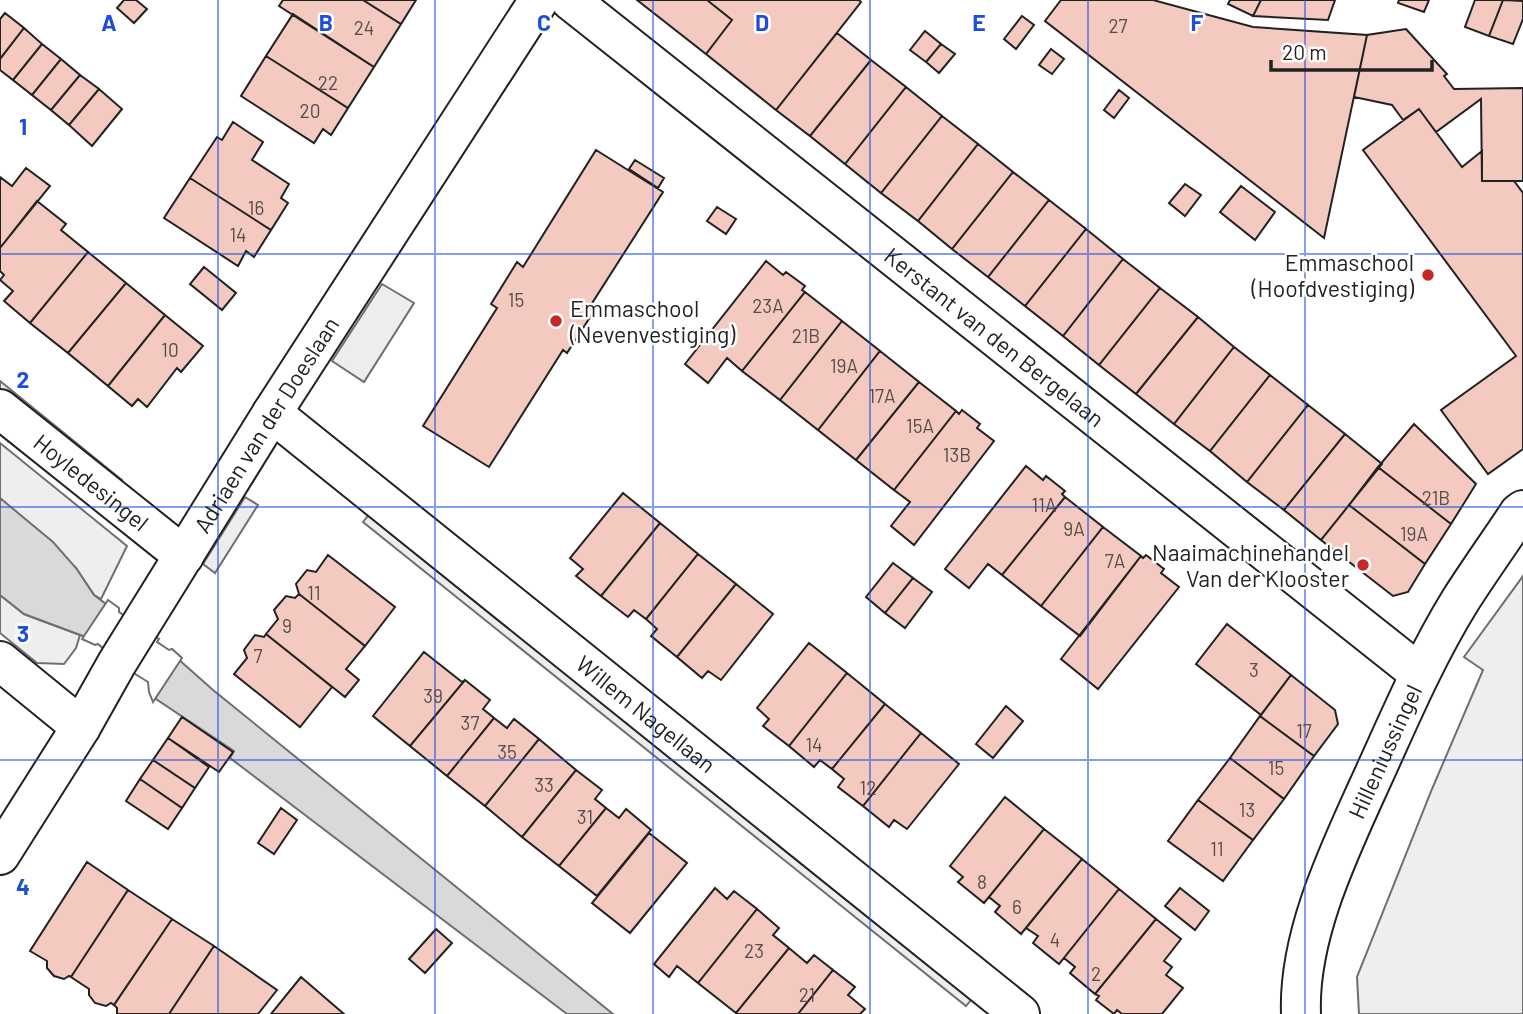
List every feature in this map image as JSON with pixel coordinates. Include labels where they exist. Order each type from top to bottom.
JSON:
[{"type":"street","name":"Adriaen van der Doeslaan","points":[[0,855],[272,413],[540,0]]},
{"type":"street","name":"Kerstant van den Bergelaan","points":[[570,0],[1420,674]]},
{"type":"street","name":"Hoyledesingel","points":[[0,409],[184,556]]},
{"type":"street","name":"Willem Nagellaan","points":[[272,413],[1020,1014]]},
{"type":"street","name":"Hilleniussingel","points":[[1301,1014],[1303,976],[1309,944],[1335,861],[1420,674],[1460,602],[1523,510]]},
{"type":"street","points":[[0,661],[81,727]]},
{"type":"shaded area","points":[[382,284],[414,303],[364,382],[332,361]]},
{"type":"shaded area","points":[[0,381],[122,480],[114,489],[0,396]]},
{"type":"shaded area","points":[[0,443],[127,546],[101,599],[94,595],[76,568],[0,498]]},
{"type":"shaded area","points":[[245,497],[258,505],[215,573],[203,564]]},
{"type":"shaded area","points":[[0,498],[53,542],[76,568],[94,595],[168,650],[213,690],[613,1014],[567,1014],[230,758],[234,751],[156,699],[148,681],[99,642],[24,614],[0,595]]},
{"type":"shaded area","points":[[371,512],[974,996],[966,1006],[363,522]]},
{"type":"shaded area","points":[[1523,576],[1523,1014],[1359,1014],[1357,977],[1483,670],[1464,657]]},
{"type":"shaded area","points":[[0,595],[24,614],[80,635],[76,648],[64,664],[37,663],[0,633]]},
{"type":"pier","points":[[108,600],[119,608],[119,612],[159,639],[157,642],[169,650],[172,649],[182,658],[153,702],[148,682],[124,667],[98,644],[82,639]]},
{"type":"building","points":[[124,0],[136,0],[147,9],[134,23],[117,8]]},
{"type":"building","points":[[283,0],[363,0],[401,24],[374,67],[279,6]]},
{"type":"building","points":[[363,0],[416,0],[401,24]]},
{"type":"building","points":[[637,0],[707,0],[732,20],[706,54]]},
{"type":"building","points":[[707,0],[861,2],[776,110],[706,54],[732,20]]},
{"type":"building","points":[[1061,0],[1153,0],[1253,27],[1367,35],[1324,238],[1045,21]]},
{"type":"building","points":[[1230,0],[1261,0],[1253,16],[1228,4]]},
{"type":"building","points":[[1261,0],[1335,0],[1328,20],[1253,16]]},
{"type":"building","points":[[1399,0],[1429,0],[1424,12],[1398,3]]},
{"type":"building","points":[[1475,0],[1503,0],[1489,36],[1465,27]]},
{"type":"building","points":[[1503,0],[1523,1],[1523,19],[1513,44],[1489,36]]},
{"type":"building","points":[[5,13],[24,28],[0,59],[0,19]]},
{"type":"building","points":[[293,14],[374,67],[348,108],[266,56]]},
{"type":"building","points":[[1022,16],[1034,25],[1016,49],[1004,39]]},
{"type":"building","points":[[24,28],[42,44],[13,80],[0,70],[0,59]]},
{"type":"building","points":[[1406,29],[1447,74],[1444,76],[1454,89],[1523,88],[1523,181],[1482,181],[1481,99],[1436,132],[1419,109],[1403,120],[1392,105],[1354,97],[1367,35]]},
{"type":"building","points":[[925,31],[941,44],[926,62],[910,50]]},
{"type":"building","points":[[837,33],[871,60],[810,136],[776,110]]},
{"type":"building","points":[[42,44],[61,59],[32,95],[13,80]]},
{"type":"building","points":[[941,44],[955,54],[939,73],[926,62]]},
{"type":"building","points":[[1051,49],[1064,59],[1052,74],[1039,65]]},
{"type":"building","points":[[266,56],[348,108],[331,135],[323,129],[314,143],[241,96]]},
{"type":"building","points":[[61,59],[80,75],[51,110],[32,95]]},
{"type":"building","points":[[871,60],[906,87],[845,164],[810,136]]},
{"type":"building","points":[[80,75],[99,89],[69,125],[51,110]]},
{"type":"building","points":[[906,87],[942,116],[881,193],[845,164]]},
{"type":"building","points":[[99,89],[122,109],[92,146],[69,125]]},
{"type":"building","points":[[1119,90],[1129,98],[1114,118],[1104,110]]},
{"type":"building","points":[[1419,109],[1462,167],[1482,151],[1482,181],[1514,181],[1523,193],[1523,449],[1488,474],[1441,410],[1516,356],[1363,150]]},
{"type":"building","points":[[942,116],[978,144],[918,221],[881,193]]},
{"type":"building","points":[[233,122],[263,142],[252,160],[289,184],[281,198],[288,203],[271,230],[190,178],[217,137],[222,140]]},
{"type":"building","points":[[978,144],[1013,172],[952,249],[918,221]]},
{"type":"building","points":[[596,150],[663,192],[589,308],[594,311],[567,353],[563,350],[489,467],[423,426],[497,308],[491,304],[517,262],[523,267]]},
{"type":"building","points":[[635,160],[664,178],[658,188],[629,169]]},
{"type":"building","points":[[26,168],[50,186],[0,248],[0,177],[12,186]]},
{"type":"building","points":[[1013,172],[1049,200],[988,277],[952,249]]},
{"type":"building","points":[[190,178],[271,230],[254,257],[246,251],[238,266],[164,218]]},
{"type":"building","points":[[1185,184],[1201,195],[1185,216],[1169,203]]},
{"type":"building","points":[[1241,186],[1275,212],[1255,240],[1220,212]]},
{"type":"building","points":[[1049,200],[1086,229],[1025,306],[988,277]]},
{"type":"building","points":[[37,201],[66,224],[61,230],[88,252],[30,323],[4,301],[13,291],[0,280],[4,275],[0,271],[0,248]]},
{"type":"building","points":[[717,207],[736,219],[726,234],[707,221]]},
{"type":"building","points":[[1086,229],[1123,259],[1063,336],[1025,306]]},
{"type":"building","points":[[88,252],[126,283],[68,353],[30,323]]},
{"type":"building","points":[[1123,259],[1160,288],[1099,365],[1063,336]]},
{"type":"building","points":[[766,261],[783,275],[786,272],[805,286],[802,290],[805,292],[742,371],[727,358],[708,383],[685,364]]},
{"type":"building","points":[[204,267],[236,293],[222,310],[190,284]]},
{"type":"building","points":[[126,283],[165,315],[108,386],[68,353]]},
{"type":"building","points":[[1160,288],[1198,317],[1136,394],[1099,365]]},
{"type":"building","points":[[805,292],[842,321],[780,400],[742,371]]},
{"type":"building","points":[[165,315],[203,346],[181,372],[177,368],[147,407],[138,399],[132,406],[108,386]]},
{"type":"building","points":[[1198,317],[1234,347],[1174,424],[1136,394]]},
{"type":"building","points":[[842,321],[880,351],[818,430],[780,400]]},
{"type":"building","points":[[1234,347],[1270,375],[1210,451],[1174,424]]},
{"type":"building","points":[[880,351],[919,382],[856,460],[818,430]]},
{"type":"building","points":[[1270,375],[1308,405],[1247,482],[1210,451]]},
{"type":"building","points":[[919,382],[956,411],[894,490],[856,460]]},
{"type":"building","points":[[1308,405],[1345,434],[1284,510],[1247,482]]},
{"type":"building","points":[[962,410],[980,424],[977,428],[994,441],[914,545],[891,526],[910,502],[894,490],[956,411],[959,414]]},
{"type":"building","points":[[1414,424],[1476,484],[1451,524],[1378,467]]},
{"type":"building","points":[[1345,434],[1382,464],[1321,540],[1284,510]]},
{"type":"building","points":[[1026,466],[1043,480],[1046,476],[1065,491],[1062,494],[1065,497],[1002,575],[988,564],[969,588],[945,569]]},
{"type":"building","points":[[1378,467],[1451,524],[1425,564],[1349,505]]},
{"type":"building","points":[[623,493],[660,523],[601,596],[576,576],[583,569],[570,558]]},
{"type":"building","points":[[1065,497],[1103,527],[1041,606],[1002,575]]},
{"type":"building","points":[[1349,505],[1425,564],[1408,592],[1393,596],[1321,540]]},
{"type":"building","points":[[660,523],[698,554],[646,619],[634,610],[628,617],[601,596]]},
{"type":"building","points":[[1103,527],[1141,556],[1080,636],[1041,606]]},
{"type":"building","points":[[698,554],[736,584],[677,657],[651,636],[657,629],[646,619]]},
{"type":"building","points":[[328,555],[395,607],[365,646],[299,594],[296,584],[307,570],[316,572]]},
{"type":"building","points":[[1146,555],[1164,569],[1161,573],[1179,587],[1098,689],[1061,659],[1141,556],[1143,558]]},
{"type":"building","points":[[893,563],[913,578],[885,613],[866,597]]},
{"type":"building","points":[[913,578],[932,592],[905,628],[885,613]]},
{"type":"building","points":[[736,584],[773,614],[721,680],[708,671],[702,678],[677,657]]},
{"type":"building","points":[[299,594],[365,646],[346,669],[359,680],[345,697],[266,634],[278,619],[274,610],[286,596],[295,598]]},
{"type":"building","points":[[1227,624],[1291,675],[1261,715],[1196,664]]},
{"type":"building","points":[[266,634],[332,687],[300,727],[234,674],[247,658],[244,650],[255,635],[264,637]]},
{"type":"building","points":[[809,643],[847,673],[789,746],[763,726],[769,719],[757,708]]},
{"type":"building","points":[[424,652],[462,682],[465,680],[410,746],[373,716]]},
{"type":"building","points":[[847,673],[885,704],[832,769],[820,760],[814,767],[789,746]]},
{"type":"building","points":[[1291,675],[1335,710],[1338,724],[1314,756],[1260,716]]},
{"type":"building","points":[[465,680],[490,700],[483,709],[494,718],[447,776],[410,746]]},
{"type":"building","points":[[885,704],[921,733],[863,806],[838,787],[844,779],[832,769]]},
{"type":"building","points":[[1006,706],[1023,721],[993,758],[976,744]]},
{"type":"building","points":[[1260,716],[1314,756],[1284,799],[1230,758]]},
{"type":"building","points":[[182,717],[233,752],[219,772],[168,738]]},
{"type":"building","points":[[494,718],[507,728],[514,719],[539,739],[485,806],[447,776]]},
{"type":"building","points":[[921,733],[959,764],[907,829],[894,820],[889,827],[863,806]]},
{"type":"building","points":[[168,738],[209,767],[195,788],[153,760]]},
{"type":"building","points":[[539,739],[576,770],[522,837],[485,806]]},
{"type":"building","points":[[1230,758],[1284,799],[1253,840],[1198,800]]},
{"type":"building","points":[[153,760],[195,788],[182,808],[140,779]]},
{"type":"building","points":[[576,770],[602,790],[595,799],[606,808],[559,866],[522,837]]},
{"type":"building","points":[[140,779],[182,808],[168,829],[126,801]]},
{"type":"building","points":[[1005,797],[1044,829],[984,903],[958,882],[963,877],[950,866]]},
{"type":"building","points":[[1198,800],[1253,840],[1223,881],[1168,841]]},
{"type":"building","points":[[281,808],[297,820],[274,854],[258,843]]},
{"type":"building","points":[[606,808],[619,818],[626,809],[651,830],[597,896],[559,866]]},
{"type":"building","points":[[1044,829],[1082,859],[1021,934],[995,912],[1000,906],[989,897]]},
{"type":"building","points":[[649,833],[687,863],[630,933],[592,903]]},
{"type":"building","points":[[1082,859],[1119,889],[1059,964],[1033,943],[1038,936],[1026,928]]},
{"type":"building","points":[[87,862],[128,890],[71,977],[64,979],[54,976],[47,968],[47,961],[30,951]]},
{"type":"building","points":[[715,888],[727,899],[734,891],[757,909],[698,983],[677,966],[669,977],[654,964]]},
{"type":"building","points":[[1180,888],[1209,911],[1195,930],[1165,906]]},
{"type":"building","points":[[1119,889],[1156,919],[1095,994],[1070,973],[1075,967],[1064,958]]},
{"type":"building","points":[[128,890],[172,919],[114,1005],[111,1003],[106,1006],[95,1003],[89,995],[89,989],[71,977]]},
{"type":"building","points":[[757,909],[779,928],[773,935],[789,948],[736,1013],[698,983]]},
{"type":"building","points":[[172,919],[214,946],[169,1014],[117,1014],[114,1005]]},
{"type":"building","points":[[1156,919],[1181,939],[1164,961],[1172,967],[1166,975],[1183,988],[1162,1014],[1122,1014],[1117,1010],[1114,1014],[1096,1000],[1099,996],[1095,994]]},
{"type":"building","points":[[436,929],[452,943],[425,973],[409,959]]},
{"type":"building","points":[[214,946],[277,990],[258,1014],[169,1014]]},
{"type":"building","points":[[789,948],[807,963],[814,955],[833,970],[798,1014],[737,1014],[736,1013]]},
{"type":"building","points":[[833,970],[855,987],[848,995],[865,1009],[860,1014],[798,1014]]},
{"type":"building","points":[[301,977],[344,1014],[271,1014]]},
{"type":"place","name":"Emmaschool (Hoofdvestiging)","points":[[1428,275]]},
{"type":"place","name":"Emmaschool (Nevenvestiging)","points":[[556,321]]},
{"type":"place","name":"Naaimachinehandel Van der Klooster","points":[[1363,565]]}]
